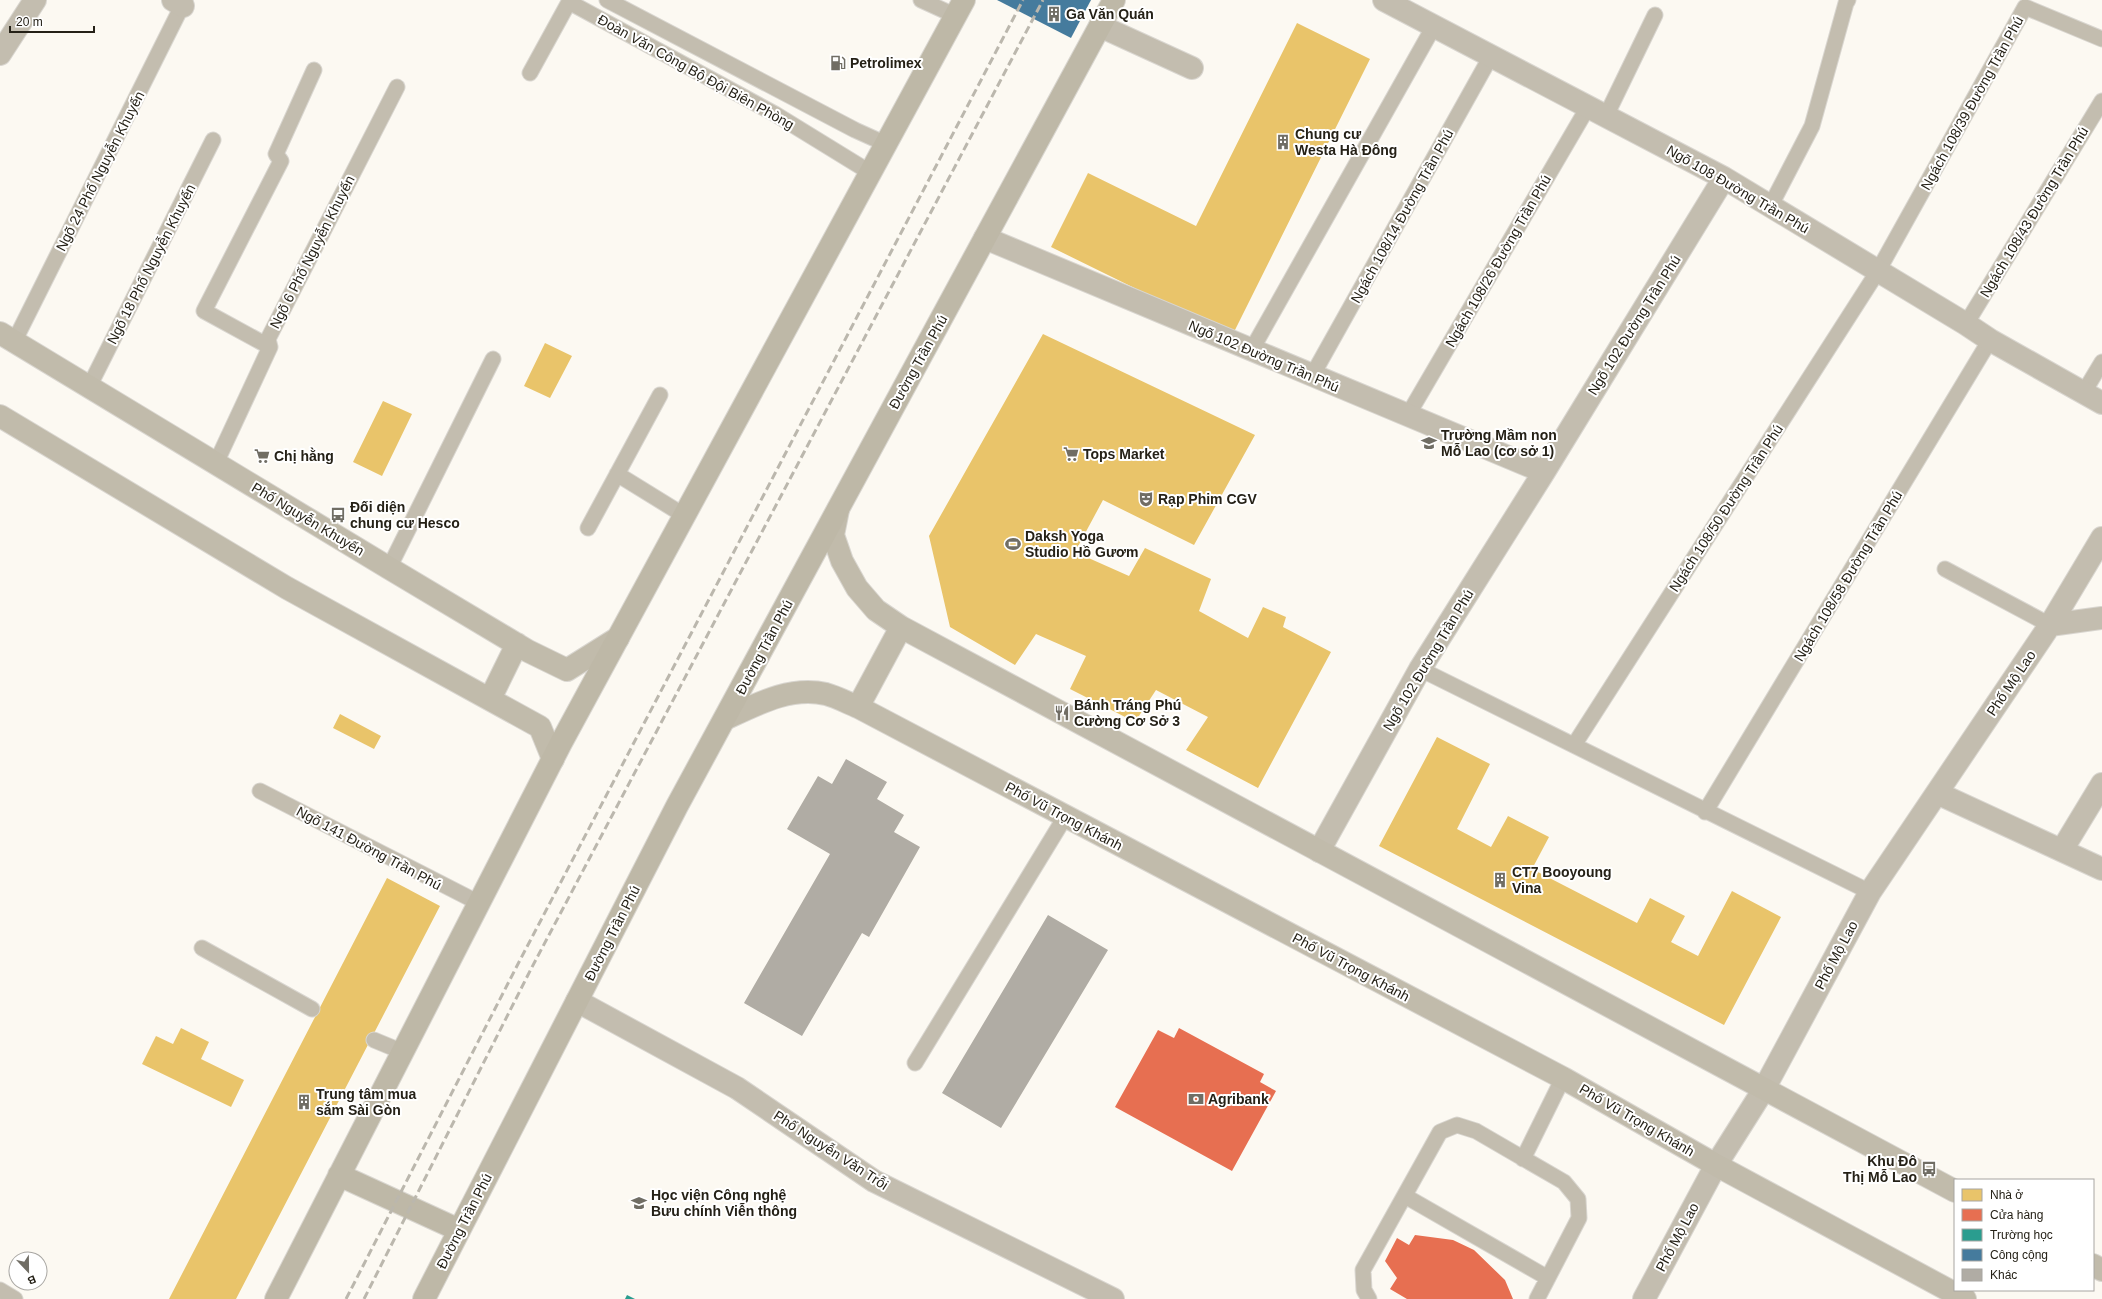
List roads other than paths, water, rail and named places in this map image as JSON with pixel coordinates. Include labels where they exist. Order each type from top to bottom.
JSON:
[{"type":"highway","name":"Đường Trần Phú","points":[[424,1299],[677,806],[1114,0]]},
{"type":"highway","points":[[276,1299],[553,759],[960,8]]},
{"type":"highway","points":[[339,1175],[460,1230]]},
{"type":"main road","name":"Phố Nguyễn Khuyến","points":[[7,338],[517,644],[567,670],[618,638]]},
{"type":"main road","points":[[0,416],[287,588],[540,727],[553,759]]},
{"type":"main road","points":[[838,509],[833,535],[842,561],[857,588],[872,604],[901,627],[1954,1190]]},
{"type":"main road","points":[[858,706],[901,627]]},
{"type":"main road","points":[[490,699],[517,644]]},
{"type":"main road","name":"Phố Vũ Trọng Khánh","points":[[725,719],[781,695],[802,692],[826,694],[858,706],[1065,817],[1563,1078],[1716,1166],[1965,1299]]},
{"type":"street","points":[[0,54],[35,0]]},
{"type":"street","name":"Ngõ 108 Đường Trần Phú","points":[[1398,3],[1434,26],[1724,178],[1771,205],[1990,340],[2093,398]]},
{"type":"street","points":[[1100,26],[1192,68]]},
{"type":"street","name":"Ngõ 102 Đường Trần Phú","points":[[1319,851],[1420,669],[1544,472],[1724,178]]},
{"type":"street","name":"Ngõ 102 Đường Trần Phú","points":[[985,238],[1544,472]]},
{"type":"street","name":"Phố Mộ Lao","points":[[1644,1299],[1716,1166],[1764,1089],[1870,892],[2050,625],[2102,538]]},
{"type":"street","points":[[2050,625],[2102,618]]},
{"type":"street","points":[[2062,850],[2102,784]]},
{"type":"street","points":[[1937,793],[2102,869]]},
{"type":"street","name":"Phố Nguyễn Văn Trỗi","points":[[577,1001],[737,1088],[874,1181],[1113,1299]]},
{"type":"lane","points":[[607,0],[855,130],[886,144]]},
{"type":"lane","points":[[921,0],[960,8]]},
{"type":"lane","points":[[1771,205],[1812,126],[1848,0]]},
{"type":"lane","name":"Ngõ 24 Phố Nguyễn Khuyến","points":[[7,338],[180,2]]},
{"type":"lane","name":"Đoàn Văn Công Bộ Đội Biên Phòng","points":[[530,73],[568,2],[776,114],[871,173]]},
{"type":"lane","name":"Ngách 108/39 Đường Trần Phú","points":[[1878,271],[2026,7],[2102,39]]},
{"type":"lane","name":"Ngách 108/26 Đường Trần Phú","points":[[1408,415],[1597,112],[1655,15]]},
{"type":"lane","points":[[1251,350],[1434,26]]},
{"type":"lane","name":"Ngách 108/14 Đường Trần Phú","points":[[1312,376],[1491,56]]},
{"type":"lane","points":[[270,347],[204,311],[282,161],[276,154],[314,70]]},
{"type":"lane","name":"Ngõ 6 Phố Nguyễn Khuyến","points":[[216,463],[270,347],[268,339],[397,87]]},
{"type":"lane","name":"Ngách 108/43 Đường Trần Phú","points":[[1966,324],[2102,101]]},
{"type":"lane","name":"Ngõ 18 Phố Nguyễn Khuyến","points":[[89,387],[212,140]]},
{"type":"lane","name":"Ngách 108/50 Đường Trần Phú","points":[[1574,745],[1878,271]]},
{"type":"lane","name":"Ngách 108/58 Đường Trần Phú","points":[[1705,812],[1990,340]]},
{"type":"lane","points":[[389,568],[493,359]]},
{"type":"lane","points":[[2093,398],[2102,362]]},
{"type":"lane","points":[[588,528],[660,395]]},
{"type":"lane","points":[[617,474],[685,516]]},
{"type":"lane","points":[[1945,569],[2050,625]]},
{"type":"lane","points":[[1420,669],[1705,812],[1870,892]]},
{"type":"lane","name":"Ngõ 141 Đường Trần Phú","points":[[260,791],[479,904]]},
{"type":"lane","points":[[915,1063],[1065,817]]},
{"type":"lane","points":[[202,948],[312,1009]]},
{"type":"lane","points":[[374,1040],[403,1052]]},
{"type":"lane","points":[[1523,1158],[1563,1078]]},
{"type":"lane","points":[[1369,1299],[1364,1290],[1363,1270],[1440,1132],[1457,1125],[1476,1131],[1564,1182],[1578,1200],[1579,1218],[1537,1299]]},
{"type":"lane","points":[[1404,1196],[1548,1278]]},
{"type":"lane","points":[[0,1290],[15,1299]]},
{"type":"railway","points":[[346,1299],[519,962],[1023,0]]},
{"type":"railway","points":[[364,1299],[531,969],[1043,0]]},
{"type":"place","name":"Ga Văn Quán","points":[[1054,14]]},
{"type":"place","name":"Petrolimex","points":[[838,63]]},
{"type":"place","name":"Chung cư Westa Hà Đông","points":[[1283,142]]},
{"type":"place","name":"Trường Mầm non Mỗ Lao (cơ sở 1)","points":[[1429,443]]},
{"type":"place","name":"Tops Market","points":[[1071,454]]},
{"type":"place","name":"Chị hằng","points":[[262,456]]},
{"type":"place","name":"Rạp Phim CGV","points":[[1146,499]]},
{"type":"place","name":"Đối diện chung cư Hesco","points":[[338,515]]},
{"type":"place","name":"Daksh Yoga Studio Hồ Gươm","points":[[1013,544]]},
{"type":"place","name":"Bánh Tráng Phú Cường Cơ Sở 3","points":[[1062,713]]},
{"type":"place","name":"CT7 Booyoung Vina","points":[[1500,880]]},
{"type":"place","name":"Agribank","points":[[1196,1099]]},
{"type":"place","name":"Trung tâm mua sắm Sài Gòn","points":[[304,1102]]},
{"type":"place","name":"Khu Đô Thị Mỗ Lao","points":[[1929,1169]]},
{"type":"place","name":"Học viện Công nghệ Bưu chính Viễn thông","points":[[639,1203]]}]
